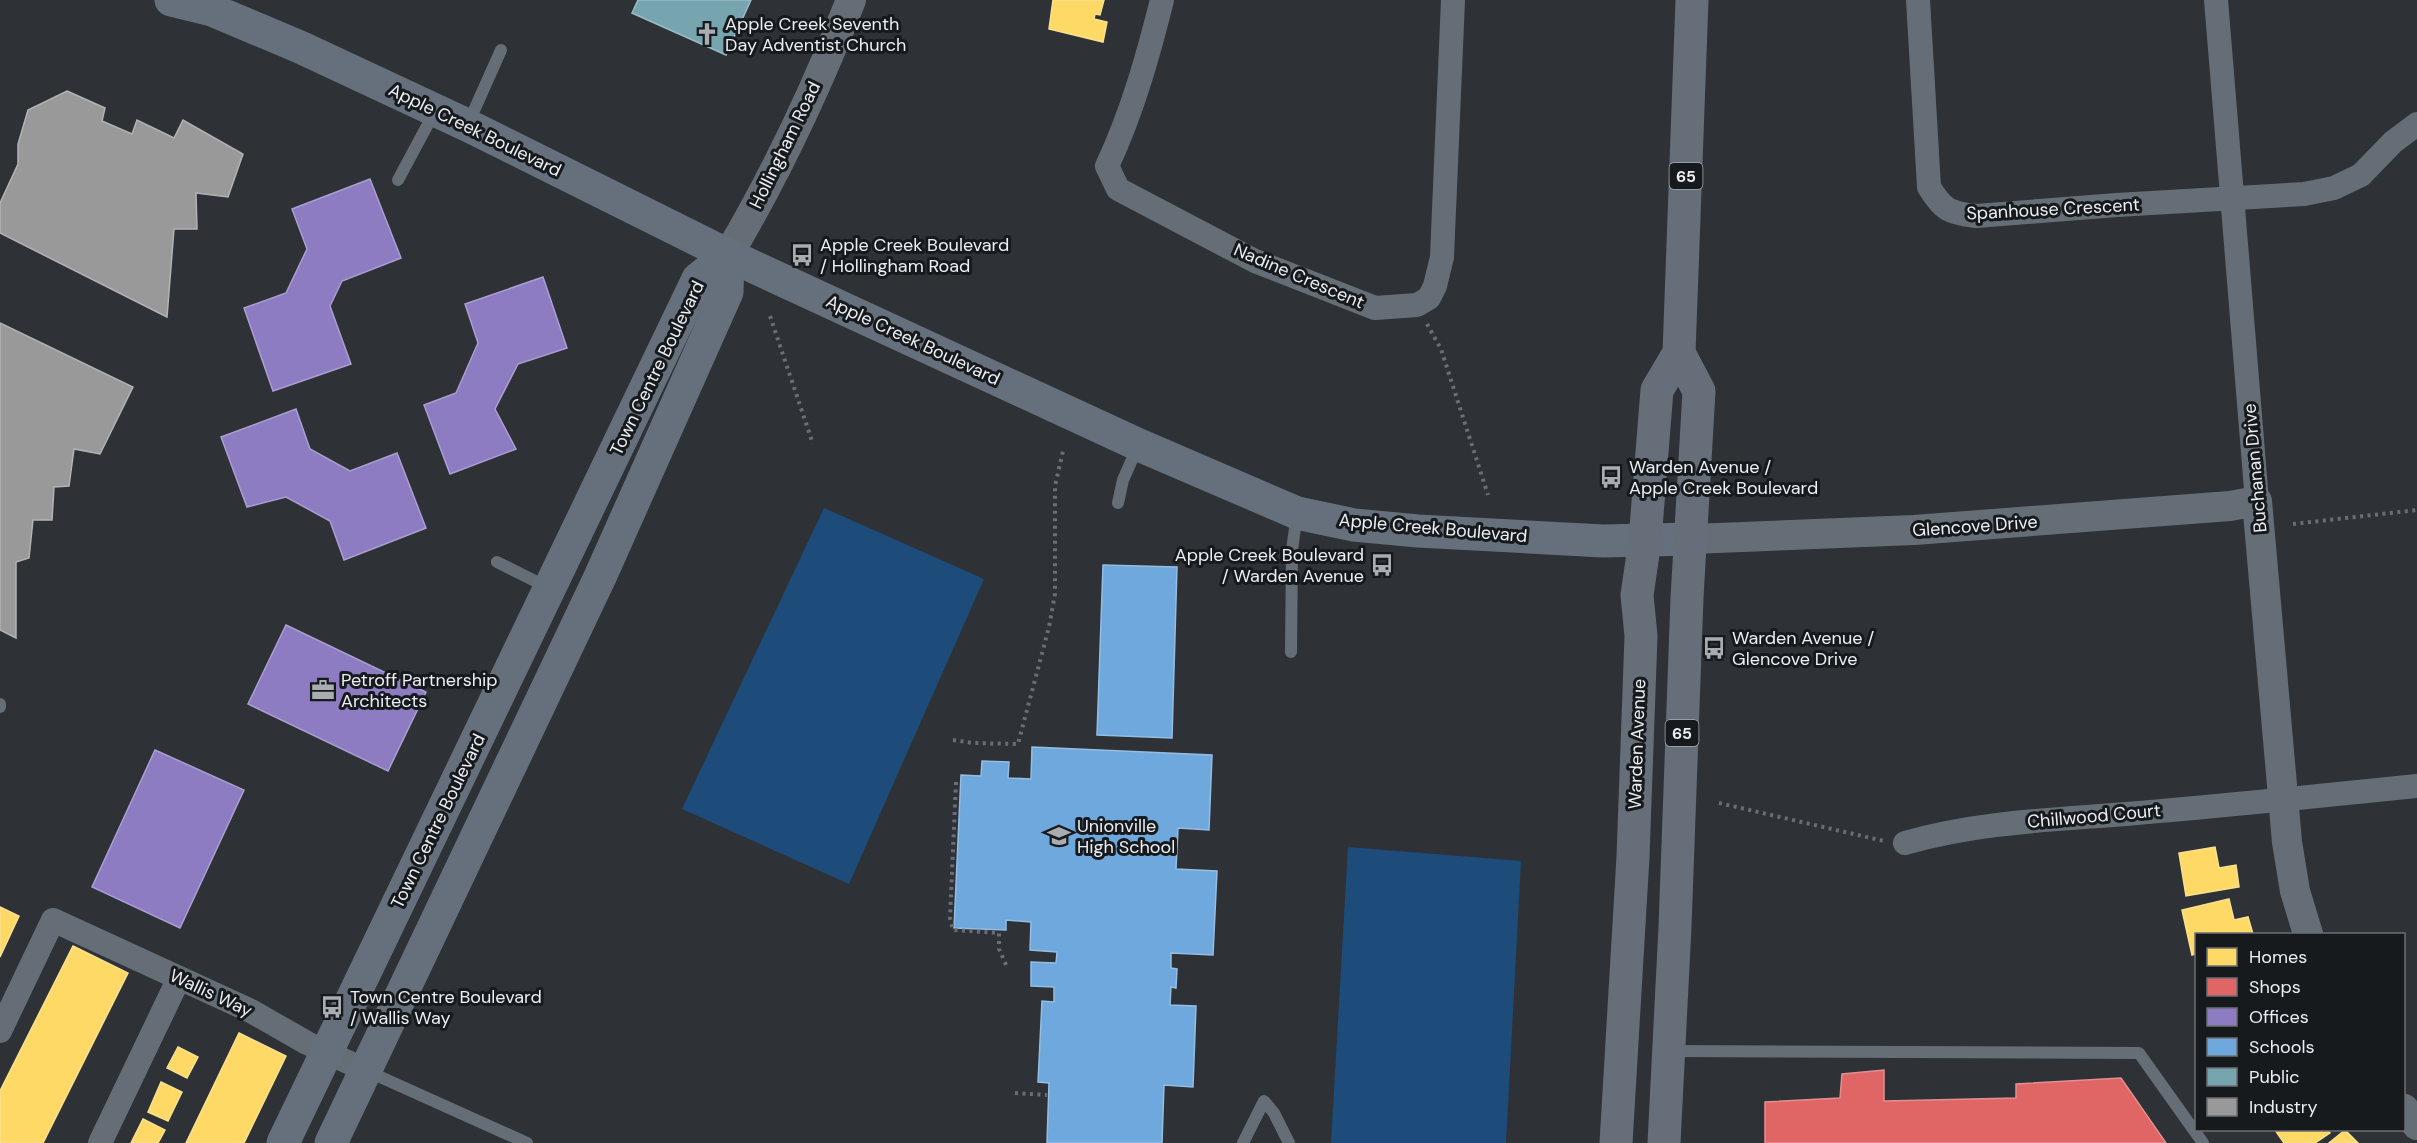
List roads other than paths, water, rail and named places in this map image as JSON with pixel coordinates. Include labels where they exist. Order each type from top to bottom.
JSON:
[{"type":"main road","name":"Apple Creek Boulevard","points":[[171,0],[212,10],[300,47],[467,125],[728,255],[1139,445],[1297,513],[1354,525],[1418,531],[1603,541],[1692,539]]},
{"type":"main road","name":"Warden Avenue","points":[[1617,1143],[1634,822],[1641,636],[1637,595],[1645,540],[1656,390],[1679,353],[1692,0]]},
{"type":"main road","name":"Town Centre Boulevard","points":[[283,1143],[698,279],[728,255]]},
{"type":"main road","name":"Town Centre Boulevard","points":[[331,1143],[600,577],[727,292],[728,255]]},
{"type":"main road","name":"Warden Avenue","points":[[1664,1143],[1687,598],[1699,391],[1679,353]]},
{"type":"street","name":"Hollingham Road","points":[[728,255],[750,218],[810,94],[851,0]]},
{"type":"street","name":"Nadine Crescent","points":[[1162,0],[1150,48],[1122,132],[1107,166],[1118,189],[1255,261],[1375,308],[1417,304],[1428,298],[1435,286],[1442,257],[1453,0]]},
{"type":"street","name":"Spanhouse Crescent","points":[[1918,0],[1929,187],[1938,203],[1953,214],[1976,216],[2117,205],[2233,200]]},
{"type":"street","name":"Buchanan Drive","points":[[2216,0],[2287,842],[2295,891],[2308,933]]},
{"type":"street","points":[[2233,200],[2304,194],[2334,188],[2361,175],[2393,142],[2417,124]]},
{"type":"street","name":"Glencove Drive","points":[[1692,539],[1914,530],[2230,506],[2257,501]]},
{"type":"street","name":"Chillwood Court","points":[[1905,843],[1942,832],[2040,820],[2417,786]]},
{"type":"street","name":"Wallis Way","points":[[0,1031],[53,920],[251,1011],[367,1071]]},
{"type":"street","points":[[100,1143],[180,978]]},
{"type":"street","points":[[2405,1110],[2417,1125]]},
{"type":"lane","points":[[467,125],[501,50]]},
{"type":"lane","points":[[398,180],[436,110]]},
{"type":"lane","points":[[1118,503],[1123,480],[1139,445]]},
{"type":"lane","points":[[1291,652],[1292,550],[1297,513]]},
{"type":"lane","points":[[497,562],[549,588]]},
{"type":"lane","points":[[1669,1051],[2139,1053],[2203,1143]]},
{"type":"lane","points":[[367,1071],[527,1143]]},
{"type":"lane","points":[[1243,1143],[1264,1101],[1274,1113],[1289,1143]]},
{"type":"place","name":"Apple Creek Seventh Day Adventist Church","points":[[707,34]]},
{"type":"place","name":"Apple Creek Boulevard / Hollingham Road","points":[[802,255]]},
{"type":"place","name":"Warden Avenue / Apple Creek Boulevard","points":[[1611,477]]},
{"type":"place","name":"Apple Creek Boulevard / Warden Avenue","points":[[1382,565]]},
{"type":"place","name":"Warden Avenue / Glencove Drive","points":[[1714,648]]},
{"type":"place","name":"Petroff Partnership Architects","points":[[323,690]]},
{"type":"place","name":"Unionville High School","points":[[1059,836]]},
{"type":"place","name":"Town Centre Boulevard / Wallis Way","points":[[332,1007]]}]
